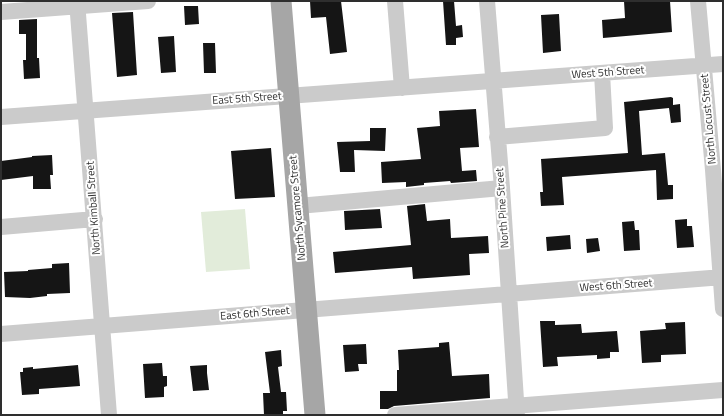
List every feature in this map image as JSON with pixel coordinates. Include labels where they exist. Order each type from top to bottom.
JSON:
[{"type":"main road","name":"North Sycamore Street","points":[[282,1],[315,415]]},
{"type":"street","points":[[1,12],[77,4],[148,1]]},
{"type":"street","points":[[395,1],[402,88]]},
{"type":"street","name":"North Pine Street","points":[[487,1],[492,81],[502,188],[516,410]]},
{"type":"street","name":"North Locust Street","points":[[698,1],[704,66],[718,170],[723,309]]},
{"type":"street","name":"North Kimball Street","points":[[77,4],[95,219],[109,415]]},
{"type":"street","name":"West 5th Street","points":[[492,81],[723,64]]},
{"type":"street","points":[[497,137],[606,128],[602,73]]},
{"type":"street","name":"East 5th Street","points":[[1,117],[492,81]]},
{"type":"street","points":[[298,206],[502,188]]},
{"type":"street","points":[[1,227],[95,219]]},
{"type":"street","name":"West 6th Street","points":[[509,294],[722,277]]},
{"type":"street","name":"East 6th Street","points":[[1,334],[509,294]]},
{"type":"street","points":[[395,415],[516,410],[723,390]]},
{"type":"green space","points":[[245,209],[250,269],[206,272],[201,212]]},
{"type":"building","points":[[310,1],[341,1],[347,52],[330,54],[326,17],[311,18]]},
{"type":"building","points":[[443,1],[454,1],[456,26],[462,25],[463,37],[456,38],[456,45],[446,45]]},
{"type":"building","points":[[624,1],[670,1],[672,32],[603,38],[602,20],[625,18]]},
{"type":"building","points":[[184,6],[198,6],[199,24],[185,25]]},
{"type":"building","points":[[133,12],[137,75],[117,77],[112,13]]},
{"type":"building","points":[[559,14],[561,51],[543,53],[541,15]]},
{"type":"building","points":[[37,19],[37,58],[39,58],[40,78],[24,79],[23,60],[26,60],[26,34],[19,34],[19,20]]},
{"type":"building","points":[[174,36],[176,72],[161,73],[158,37]]},
{"type":"building","points":[[203,43],[215,43],[216,73],[204,73]]},
{"type":"building","points":[[673,98],[673,105],[680,104],[681,122],[671,123],[669,108],[639,111],[642,155],[665,153],[668,185],[673,185],[673,199],[657,200],[656,170],[562,177],[564,205],[541,206],[540,192],[543,192],[541,159],[628,153],[624,102]]},
{"type":"building","points":[[476,109],[479,147],[460,148],[462,171],[476,170],[477,181],[424,183],[424,185],[406,187],[406,182],[382,183],[381,162],[421,159],[417,128],[440,126],[439,111]]},
{"type":"building","points":[[370,128],[386,128],[385,151],[354,150],[355,172],[340,172],[337,142],[370,141]]},
{"type":"building","points":[[271,148],[275,197],[235,199],[231,151]]},
{"type":"building","points":[[52,155],[53,175],[50,175],[51,189],[33,189],[33,176],[1,180],[1,161],[32,156]]},
{"type":"building","points":[[425,204],[427,221],[450,219],[451,238],[488,236],[489,253],[469,254],[470,275],[413,279],[412,267],[335,273],[333,252],[411,245],[407,206]]},
{"type":"building","points":[[380,209],[382,228],[345,230],[344,211]]},
{"type":"building","points":[[687,219],[687,226],[692,226],[694,247],[677,248],[675,220]]},
{"type":"building","points":[[634,221],[635,230],[639,230],[640,250],[624,251],[622,222]]},
{"type":"building","points":[[570,235],[571,249],[547,251],[546,237]]},
{"type":"building","points":[[598,238],[600,251],[587,253],[586,239]]},
{"type":"building","points":[[69,263],[70,293],[47,294],[47,296],[30,298],[5,297],[4,272],[52,268],[52,264]]},
{"type":"building","points":[[540,321],[555,321],[555,325],[581,324],[582,333],[617,331],[619,352],[610,352],[610,358],[597,359],[597,355],[557,357],[558,366],[543,367]]},
{"type":"building","points":[[685,322],[686,354],[661,355],[661,362],[642,363],[640,331],[666,329],[665,323]]},
{"type":"building","points":[[449,342],[452,376],[489,374],[490,398],[394,406],[388,409],[380,409],[380,391],[397,391],[397,370],[399,370],[398,350],[439,347],[439,343]]},
{"type":"building","points":[[366,344],[367,364],[358,364],[359,371],[345,372],[343,345]]},
{"type":"building","points":[[281,350],[282,366],[278,367],[281,392],[286,392],[287,411],[283,411],[283,415],[264,415],[263,393],[270,393],[265,352]]},
{"type":"building","points":[[162,363],[163,376],[167,376],[167,386],[164,387],[164,397],[145,398],[143,364]]},
{"type":"building","points":[[78,365],[80,386],[39,389],[39,394],[22,395],[20,372],[23,372],[23,368],[33,367],[33,369]]},
{"type":"building","points":[[207,365],[209,390],[193,391],[190,366]]}]
